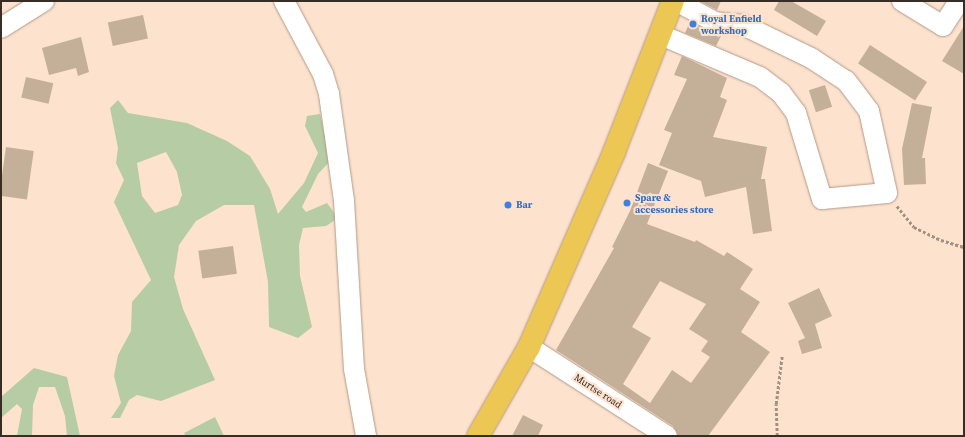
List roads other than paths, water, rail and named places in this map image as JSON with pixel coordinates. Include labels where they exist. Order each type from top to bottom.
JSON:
[{"type":"highway","points":[[478,436],[529,347],[662,35],[673,1]]},
{"type":"street","points":[[1,28],[44,1]]},
{"type":"street","points":[[284,1],[323,74],[330,94],[344,201],[354,369],[366,436]]},
{"type":"street","points":[[662,35],[760,77],[781,93],[796,113],[822,199],[887,193],[869,111],[861,96],[846,80],[811,58],[742,24],[715,22],[676,1]]},
{"type":"street","points":[[902,1],[943,26],[959,1]]},
{"type":"street","name":"Murtse road","points":[[529,347],[667,436]]},
{"type":"place","name":"Royal Enfield workshop","points":[[693,24]]},
{"type":"place","name":"Spare & accessories store","points":[[627,203]]},
{"type":"place","name":"Bar","points":[[508,205]]}]
